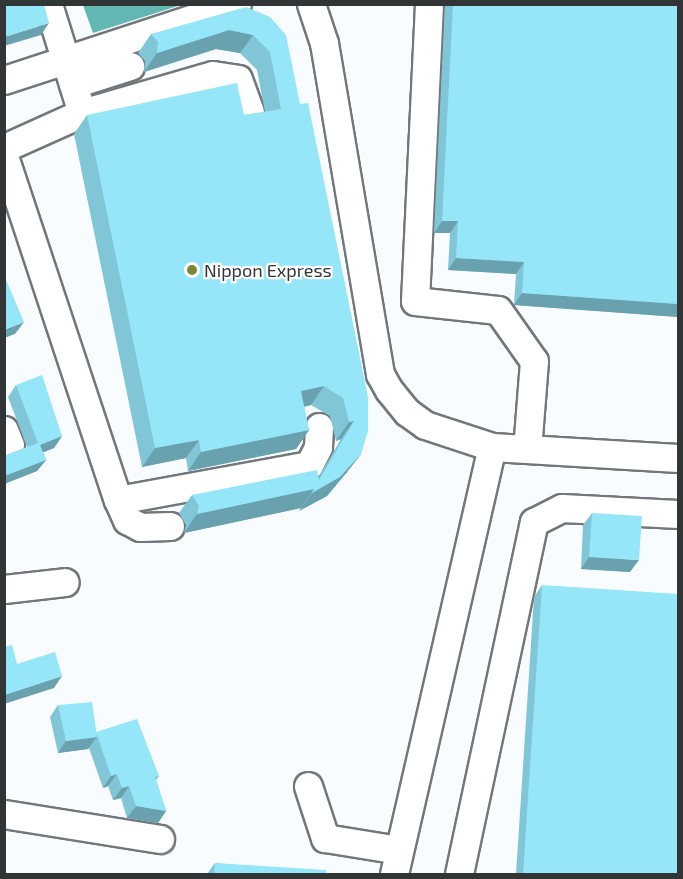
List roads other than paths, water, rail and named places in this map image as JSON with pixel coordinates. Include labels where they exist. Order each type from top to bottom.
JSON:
[{"type":"street","points":[[48,4],[82,113]]},
{"type":"street","points":[[69,72],[237,4]]},
{"type":"street","points":[[310,4],[324,43],[380,374],[408,412],[425,424],[492,447],[678,458]]},
{"type":"street","points":[[429,4],[414,301],[498,310],[534,362],[527,449]]},
{"type":"street","points":[[4,80],[130,66]]},
{"type":"street","points":[[4,148],[82,113],[213,75],[238,79],[250,112]]},
{"type":"street","points":[[4,156],[118,500],[127,520],[140,527],[170,526]]},
{"type":"street","points":[[118,500],[309,465],[318,447],[319,427]]},
{"type":"street","points":[[308,786],[325,838],[397,862],[492,447]]},
{"type":"street","points":[[459,874],[534,522],[562,508],[678,514]]},
{"type":"street","points":[[4,589],[65,582]]},
{"type":"street","points":[[4,814],[160,839]]},
{"type":"water","points":[[83,4],[181,5],[93,33]]},
{"type":"place","name":"Nippon Express","points":[[192,270]]}]
